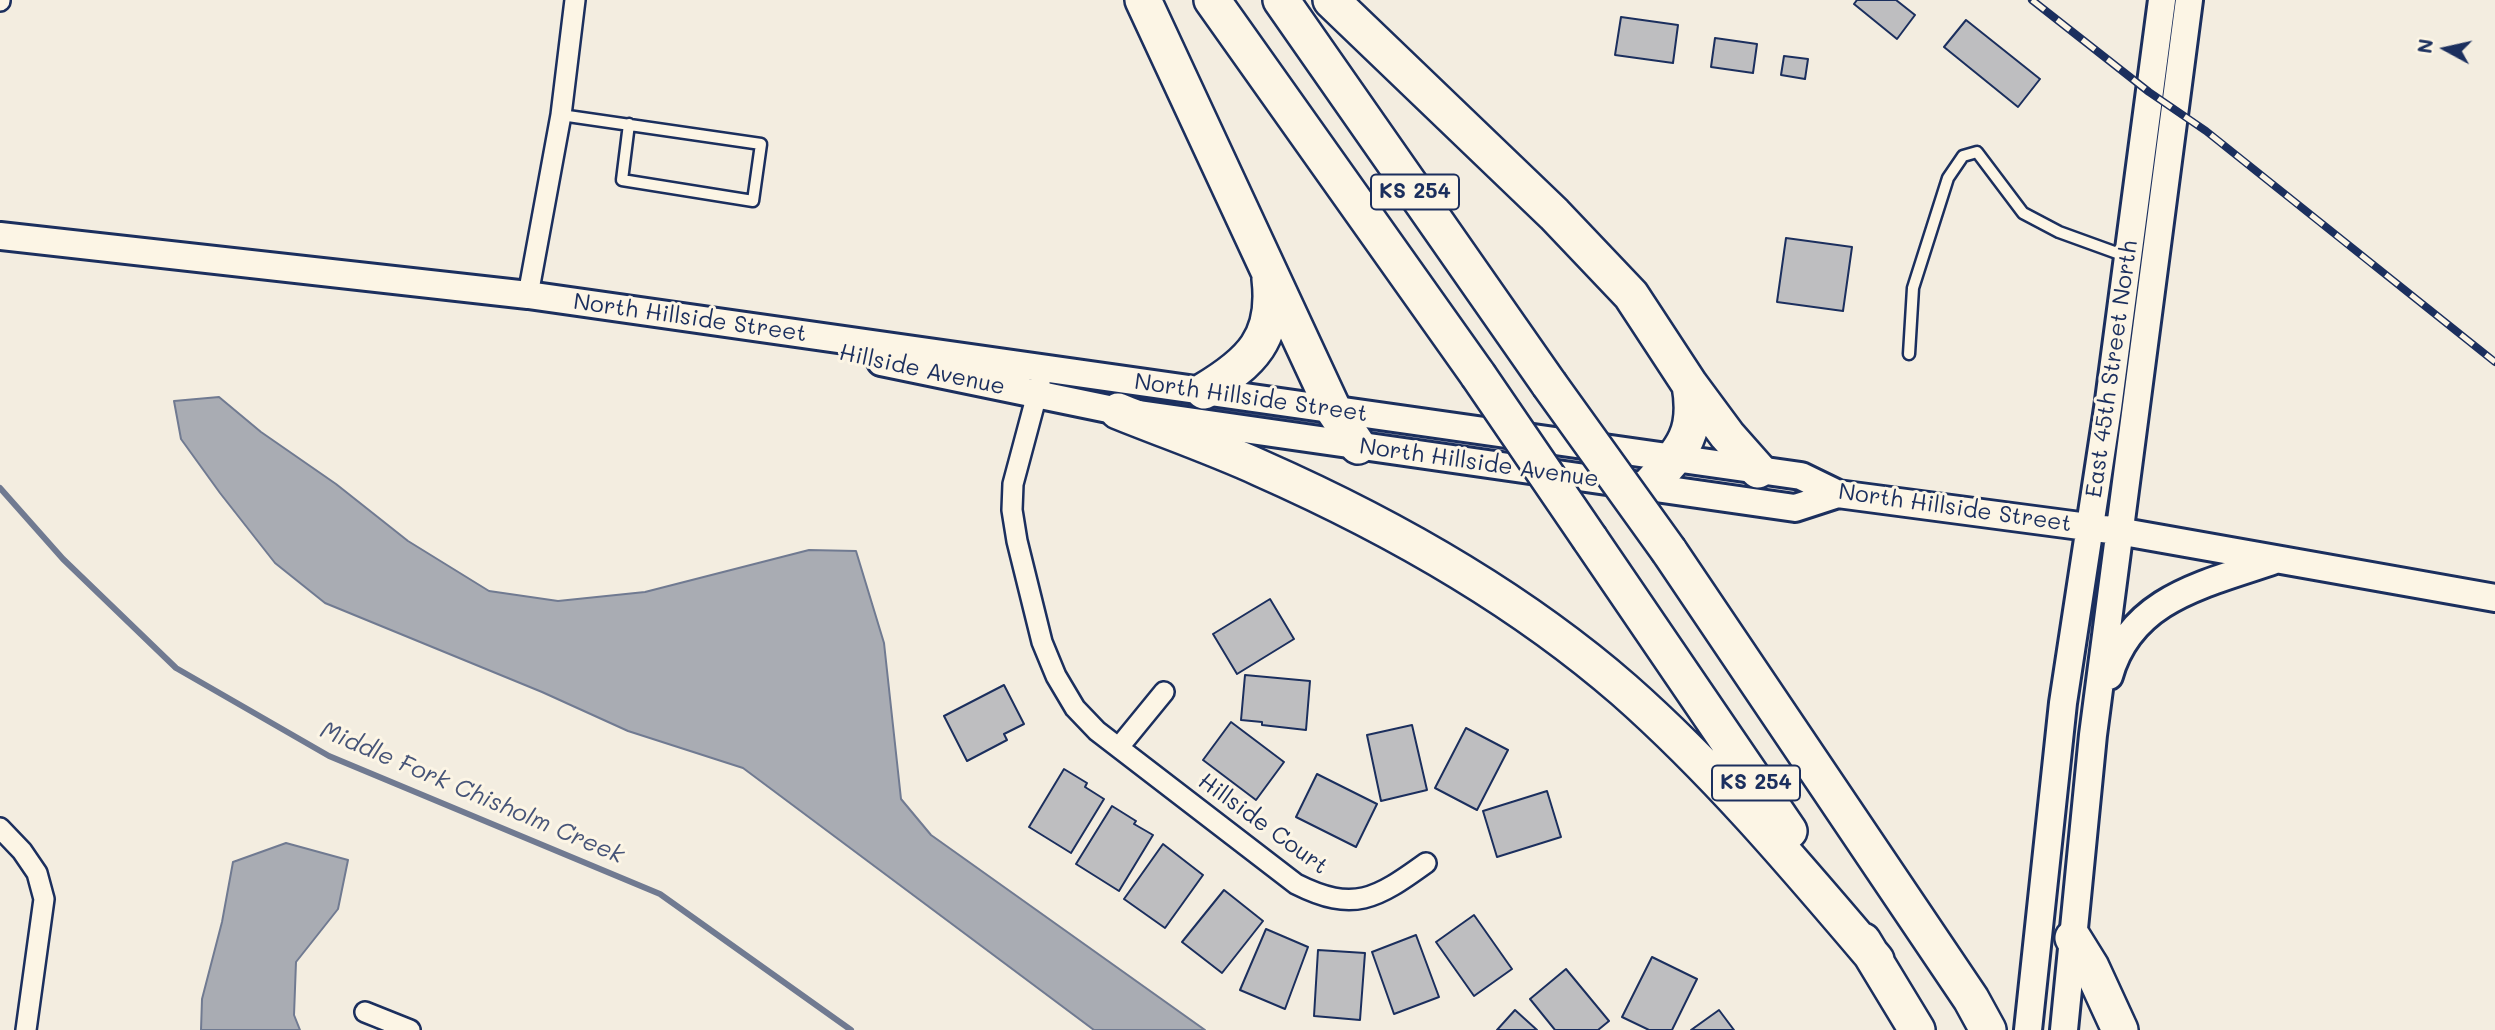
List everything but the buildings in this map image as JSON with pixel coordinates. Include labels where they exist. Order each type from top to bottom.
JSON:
[{"type":"highway","points":[[1143,0],[1334,409],[1358,446]]},
{"type":"highway","name":"KS 254","points":[[1212,0],[1478,375],[1876,960],[1917,1030]]},
{"type":"highway","name":"KS 254","points":[[1281,0],[1669,551],[1971,999],[1988,1030]]},
{"type":"highway","points":[[1331,0],[1554,214],[1631,295],[1690,385],[1727,435],[1758,470]]},
{"type":"highway","points":[[1205,391],[1235,373],[1252,356],[1264,336],[1272,295],[1270,276]]},
{"type":"highway","points":[[1649,486],[1675,458],[1686,439],[1695,409],[1690,385]]},
{"type":"highway","points":[[1118,411],[1259,467],[1345,508],[1469,577],[1544,628],[1622,689],[1708,768],[1876,960]]},
{"type":"highway","points":[[2073,938],[2091,967],[2120,1030]]},
{"type":"main road","name":"East 45th Street North","points":[[2028,1030],[2063,703],[2129,257],[2162,0]]},
{"type":"main road","name":"East 45th Street North","points":[[2064,1030],[2093,735],[2189,0]]},
{"type":"main road","name":"North Hillside Street","points":[[0,236],[528,295],[1801,476],[1838,494],[2118,531],[2495,598]]},
{"type":"main road","name":"Hillside Avenue","points":[[643,312],[1118,411]]},
{"type":"main road","name":"North Hillside Avenue","points":[[1118,411],[1795,508],[1838,494]]},
{"type":"main road","points":[[2093,735],[2113,661],[2134,626],[2161,603],[2277,559]]},
{"type":"street","points":[[528,295],[561,115],[575,0]]},
{"type":"street","name":"Hillside Court","points":[[1043,369],[1013,484],[1012,510],[1042,642],[1056,676],[1075,708],[1119,747],[1296,884],[1317,895],[1339,900],[1359,900],[1392,888],[1426,863]]},
{"type":"street","points":[[1119,747],[1164,692]]},
{"type":"street","points":[[0,828],[22,851],[37,873],[44,898],[26,1030]]},
{"type":"street","points":[[365,1012],[410,1030]]},
{"type":"lane","points":[[561,115],[629,124],[761,144],[753,201],[622,180],[629,124]]},
{"type":"lane","points":[[1909,354],[1913,288],[1948,178],[1962,156],[1977,152],[2023,213],[2059,232],[2129,257]]},
{"type":"shaded area","points":[[219,397],[261,432],[336,484],[408,541],[489,591],[558,601],[645,592],[809,550],[856,551],[884,643],[901,799],[931,835],[1205,1030],[1094,1030],[743,768],[628,731],[542,692],[325,603],[275,563],[181,439],[174,401]]},
{"type":"shaded area","points":[[286,843],[348,860],[338,909],[296,962],[294,1015],[300,1030],[201,1030],[202,999],[222,922],[233,862]]},
{"type":"waterway","name":"Middle Fork Chisholm Creek","points":[[0,488],[63,559],[176,668],[329,756],[660,894],[851,1030]]},
{"type":"railway","points":[[2032,0],[2149,92],[2206,131],[2495,362]]}]
